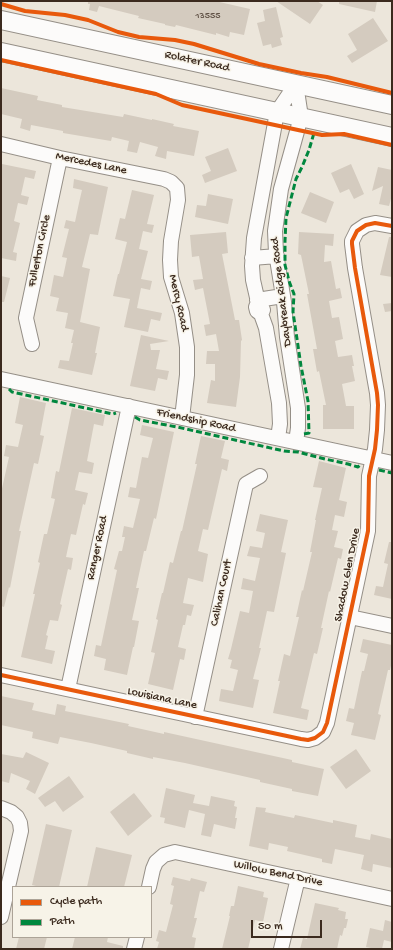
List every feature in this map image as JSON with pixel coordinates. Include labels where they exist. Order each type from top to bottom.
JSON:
[{"type":"main road","name":"Rolater Road","points":[[1,20],[392,104]]},
{"type":"main road","points":[[1,52],[392,137]]},
{"type":"street","name":"Daybreak Ridge Road","points":[[278,438],[280,424],[279,403],[266,328],[253,280],[252,258],[254,238],[277,112],[296,84]]},
{"type":"street","name":"Daybreak Ridge Road","points":[[296,84],[301,117],[281,189],[275,231],[276,256],[298,408],[296,442]]},
{"type":"street","name":"Mercedes Lane","points":[[1,144],[60,158],[164,179],[172,182],[177,188]]},
{"type":"street","name":"Fullerton Circle","points":[[32,344],[26,318],[60,158]]},
{"type":"street","name":"Mercy Road","points":[[177,188],[178,200],[171,241],[170,260],[171,277],[182,313],[188,347],[187,375],[182,418]]},
{"type":"street","name":"Shadow Glen Drive","points":[[318,736],[325,729],[327,723],[368,532],[369,476],[377,430],[377,393],[352,244],[355,234],[363,226],[372,223],[392,226]]},
{"type":"street","points":[[252,258],[276,256]]},
{"type":"street","points":[[259,306],[283,296]]},
{"type":"street","name":"Friendship Road","points":[[1,379],[392,463]]},
{"type":"street","name":"Ranger Road","points":[[68,689],[129,406]]},
{"type":"street","name":"Calihan Court","points":[[195,717],[246,484],[260,476]]},
{"type":"street","points":[[350,617],[392,626]]},
{"type":"street","name":"Louisiana Lane","points":[[1,675],[302,739],[312,739],[318,736]]},
{"type":"street","points":[[1,808],[11,812],[17,817],[21,827],[1,917]]},
{"type":"street","name":"Willow Bend Drive","points":[[149,886],[154,866],[158,859],[164,855],[179,853],[392,899]]},
{"type":"street","points":[[281,949],[298,878]]},
{"type":"street","points":[[134,949],[137,938]]},
{"type":"building","points":[[88,1],[215,1],[250,9],[244,35],[230,32],[229,37],[176,25],[175,27],[165,25],[138,18],[139,16],[99,6],[97,12],[89,10],[90,4],[88,4]]},
{"type":"building","points":[[276,1],[317,1],[323,5],[310,24]]},
{"type":"building","points":[[339,1],[377,1],[375,12],[339,4]]},
{"type":"building","points":[[276,7],[283,37],[280,38],[282,45],[272,48],[271,44],[263,46],[257,23],[265,21],[263,10]]},
{"type":"building","points":[[373,18],[388,41],[352,63],[347,56],[357,50],[348,34]]},
{"type":"building","points":[[1,88],[38,96],[37,100],[62,105],[62,107],[123,117],[124,114],[152,119],[174,124],[173,126],[199,131],[194,156],[167,151],[166,159],[155,156],[158,147],[140,142],[137,153],[127,151],[129,141],[112,137],[111,141],[63,133],[63,131],[31,125],[30,131],[20,128],[22,119],[1,114]]},
{"type":"building","points":[[228,148],[237,171],[205,183],[202,175],[211,171],[205,157]]},
{"type":"building","points":[[2,164],[36,171],[34,179],[25,177],[21,195],[29,197],[27,205],[18,203],[14,221],[20,223],[13,252],[17,253],[16,261],[1,258]]},
{"type":"building","points":[[351,164],[364,194],[354,199],[349,189],[340,193],[331,173]]},
{"type":"building","points":[[378,167],[392,170],[392,195],[389,206],[379,204],[383,186],[372,191]]},
{"type":"building","points":[[74,179],[108,187],[98,235],[90,234],[82,267],[90,269],[80,322],[100,327],[95,353],[97,353],[92,375],[58,368],[60,360],[69,361],[74,330],[65,328],[68,313],[56,311],[59,298],[50,296],[54,275],[63,277],[67,258],[62,257],[69,229],[64,228],[66,220],[75,222],[82,190],[73,188]]},
{"type":"building","points":[[132,190],[154,195],[147,224],[154,225],[152,233],[143,231],[139,249],[148,251],[141,279],[152,281],[150,290],[141,288],[137,308],[162,313],[160,321],[151,319],[148,332],[124,327],[130,299],[113,296],[127,242],[115,239],[120,218],[125,219]]},
{"type":"building","points":[[310,192],[334,202],[326,223],[301,213]]},
{"type":"building","points":[[208,194],[233,199],[228,224],[195,217],[197,205],[206,206]]},
{"type":"building","points":[[226,232],[228,253],[222,254],[235,320],[239,320],[242,340],[240,377],[236,407],[207,403],[211,380],[215,381],[215,364],[206,364],[207,351],[219,351],[216,334],[206,336],[204,325],[210,324],[203,288],[195,290],[193,280],[203,279],[199,256],[192,257],[190,235]]},
{"type":"building","points":[[299,232],[334,234],[333,246],[325,245],[324,262],[331,261],[336,289],[340,288],[342,298],[329,301],[332,318],[339,317],[343,339],[335,341],[338,357],[352,355],[354,366],[352,366],[355,381],[342,384],[346,406],[354,406],[354,429],[323,429],[323,405],[326,405],[319,371],[317,372],[313,349],[317,349],[307,294],[309,294],[301,255],[298,254]]},
{"type":"building","points":[[389,237],[392,237],[392,277],[380,275]]},
{"type":"building","points":[[1,276],[10,278],[4,302],[1,302]]},
{"type":"building","points":[[392,303],[392,311],[385,312],[383,304]]},
{"type":"building","points":[[141,335],[169,341],[150,344],[151,350],[160,350],[156,369],[169,371],[167,380],[158,378],[155,391],[130,386]]},
{"type":"building","points":[[20,397],[46,403],[40,435],[44,436],[38,464],[34,463],[19,531],[21,531],[10,588],[9,587],[4,607],[1,606],[1,493],[9,457],[4,456],[6,445],[18,447],[23,425],[15,423]]},
{"type":"building","points":[[72,408],[105,415],[103,426],[94,424],[87,461],[94,463],[92,474],[79,472],[75,490],[88,493],[85,505],[83,504],[76,535],[71,534],[66,557],[73,558],[71,570],[68,569],[60,604],[62,605],[58,621],[50,620],[46,635],[48,636],[45,649],[55,651],[52,664],[21,657],[35,594],[33,594],[40,563],[38,562],[44,534],[47,534],[55,499],[51,498],[56,471],[59,472]]},
{"type":"building","points":[[142,425],[174,432],[156,519],[154,518],[146,551],[144,551],[136,588],[139,588],[132,620],[139,621],[127,675],[104,670],[106,659],[94,656],[96,645],[101,646],[117,570],[114,569],[119,551],[122,551],[125,537],[122,537],[124,526],[133,528],[140,499],[128,497],[130,487],[136,488],[142,457],[148,458],[153,438],[140,435]]},
{"type":"building","points":[[201,436],[225,441],[221,458],[229,460],[227,471],[222,469],[208,530],[203,529],[198,551],[208,554],[203,582],[188,578],[183,603],[194,605],[191,616],[187,615],[185,625],[183,625],[178,647],[186,649],[184,660],[180,659],[173,690],[148,684],[155,653],[151,652],[162,593],[170,562],[173,563],[182,531],[197,464],[195,464]]},
{"type":"building","points":[[319,461],[346,468],[339,500],[347,502],[344,517],[335,515],[332,530],[338,531],[334,547],[343,549],[341,559],[338,558],[330,592],[329,591],[317,654],[314,653],[301,708],[309,710],[307,720],[273,713],[284,654],[290,656],[299,617],[296,617],[312,552],[310,552],[322,488],[313,487]]},
{"type":"building","points":[[260,514],[288,520],[281,552],[286,553],[274,612],[267,611],[259,648],[261,648],[253,679],[259,680],[253,708],[219,701],[221,689],[233,691],[238,670],[230,668],[232,660],[228,659],[240,611],[249,613],[253,591],[241,589],[243,578],[255,581],[260,558],[247,556],[250,546],[262,548],[265,533],[256,531]]},
{"type":"building","points":[[389,542],[392,542],[392,599],[374,595],[376,586],[383,587],[388,564],[384,563]]},
{"type":"building","points":[[363,639],[392,645],[392,661],[390,670],[388,670],[378,714],[381,715],[375,740],[351,735],[354,723],[346,721],[349,708],[354,709],[362,671],[364,671],[368,654],[360,652]]},
{"type":"building","points":[[1,696],[34,703],[32,710],[55,715],[57,704],[66,706],[65,711],[129,724],[128,726],[164,734],[164,732],[292,760],[292,762],[324,769],[318,796],[292,791],[292,789],[260,782],[260,780],[185,763],[153,757],[153,759],[127,753],[127,751],[91,743],[60,737],[58,744],[32,738],[33,732],[1,725]]},
{"type":"building","points":[[356,749],[371,771],[346,789],[330,767]]},
{"type":"building","points":[[26,752],[49,763],[35,794],[26,789],[30,781],[11,773],[9,783],[1,781],[1,754],[23,758]]},
{"type":"building","points":[[69,776],[84,797],[63,812],[55,801],[45,807],[38,798]]},
{"type":"building","points":[[166,788],[195,795],[193,803],[209,806],[211,796],[235,801],[234,806],[237,807],[235,818],[237,818],[235,829],[214,824],[211,837],[201,835],[205,814],[189,810],[185,828],[164,823],[165,818],[160,817]]},
{"type":"building","points":[[134,793],[152,816],[128,836],[110,812]]},
{"type":"building","points":[[256,807],[266,808],[265,812],[294,818],[295,815],[333,823],[333,820],[357,825],[355,837],[370,840],[371,834],[392,839],[392,868],[373,864],[372,872],[361,869],[364,855],[335,849],[332,864],[322,862],[322,859],[287,851],[288,847],[269,843],[268,850],[249,846]]},
{"type":"building","points":[[46,824],[72,830],[59,886],[32,885]]},
{"type":"building","points":[[96,847],[132,855],[124,886],[87,886]]},
{"type":"building","points":[[173,877],[190,881],[191,878],[207,882],[204,892],[200,891],[194,918],[197,918],[192,937],[196,938],[194,949],[157,949],[159,942],[156,941],[159,930],[166,932],[173,905],[170,904],[174,886],[171,885]]},
{"type":"building","points":[[238,886],[264,892],[263,897],[268,898],[263,922],[255,920],[248,949],[222,949],[231,906],[234,906]]},
{"type":"building","points":[[315,903],[339,908],[338,910],[346,912],[345,919],[348,919],[346,928],[344,928],[342,936],[340,935],[337,949],[300,949],[303,938],[307,939]]},
{"type":"building","points":[[385,920],[392,922],[392,942],[384,940],[382,949],[366,947],[370,928],[383,931]]},
{"type":"building","points":[[19,938],[47,938],[44,949],[16,949]]},
{"type":"building","points":[[75,938],[108,938],[107,942],[123,946],[123,949],[72,949]]},
{"type":"marked path","points":[[304,434],[309,433],[308,401],[293,312],[294,294],[285,265],[285,241],[286,218],[296,179],[309,150],[314,133]]},
{"type":"marked path","points":[[9,389],[12,392],[113,414],[116,413]]},
{"type":"marked path","points":[[135,417],[140,420],[284,451],[298,452],[358,467],[360,465]]},
{"type":"marked path","points":[[379,470],[392,473]]},
{"type":"cycle path","points":[[1,4],[25,11],[65,15],[88,20],[118,32],[139,37],[175,40],[194,44],[259,64],[327,77],[392,93]]},
{"type":"cycle path","points":[[1,60],[156,94],[182,105],[322,135],[344,134],[392,145]]},
{"type":"cycle path","points":[[1,675],[301,739],[308,740],[315,738],[323,732],[327,723],[368,531],[369,476],[375,449],[377,430],[377,393],[355,268],[352,241],[357,231],[366,225],[375,223],[392,226]]}]
